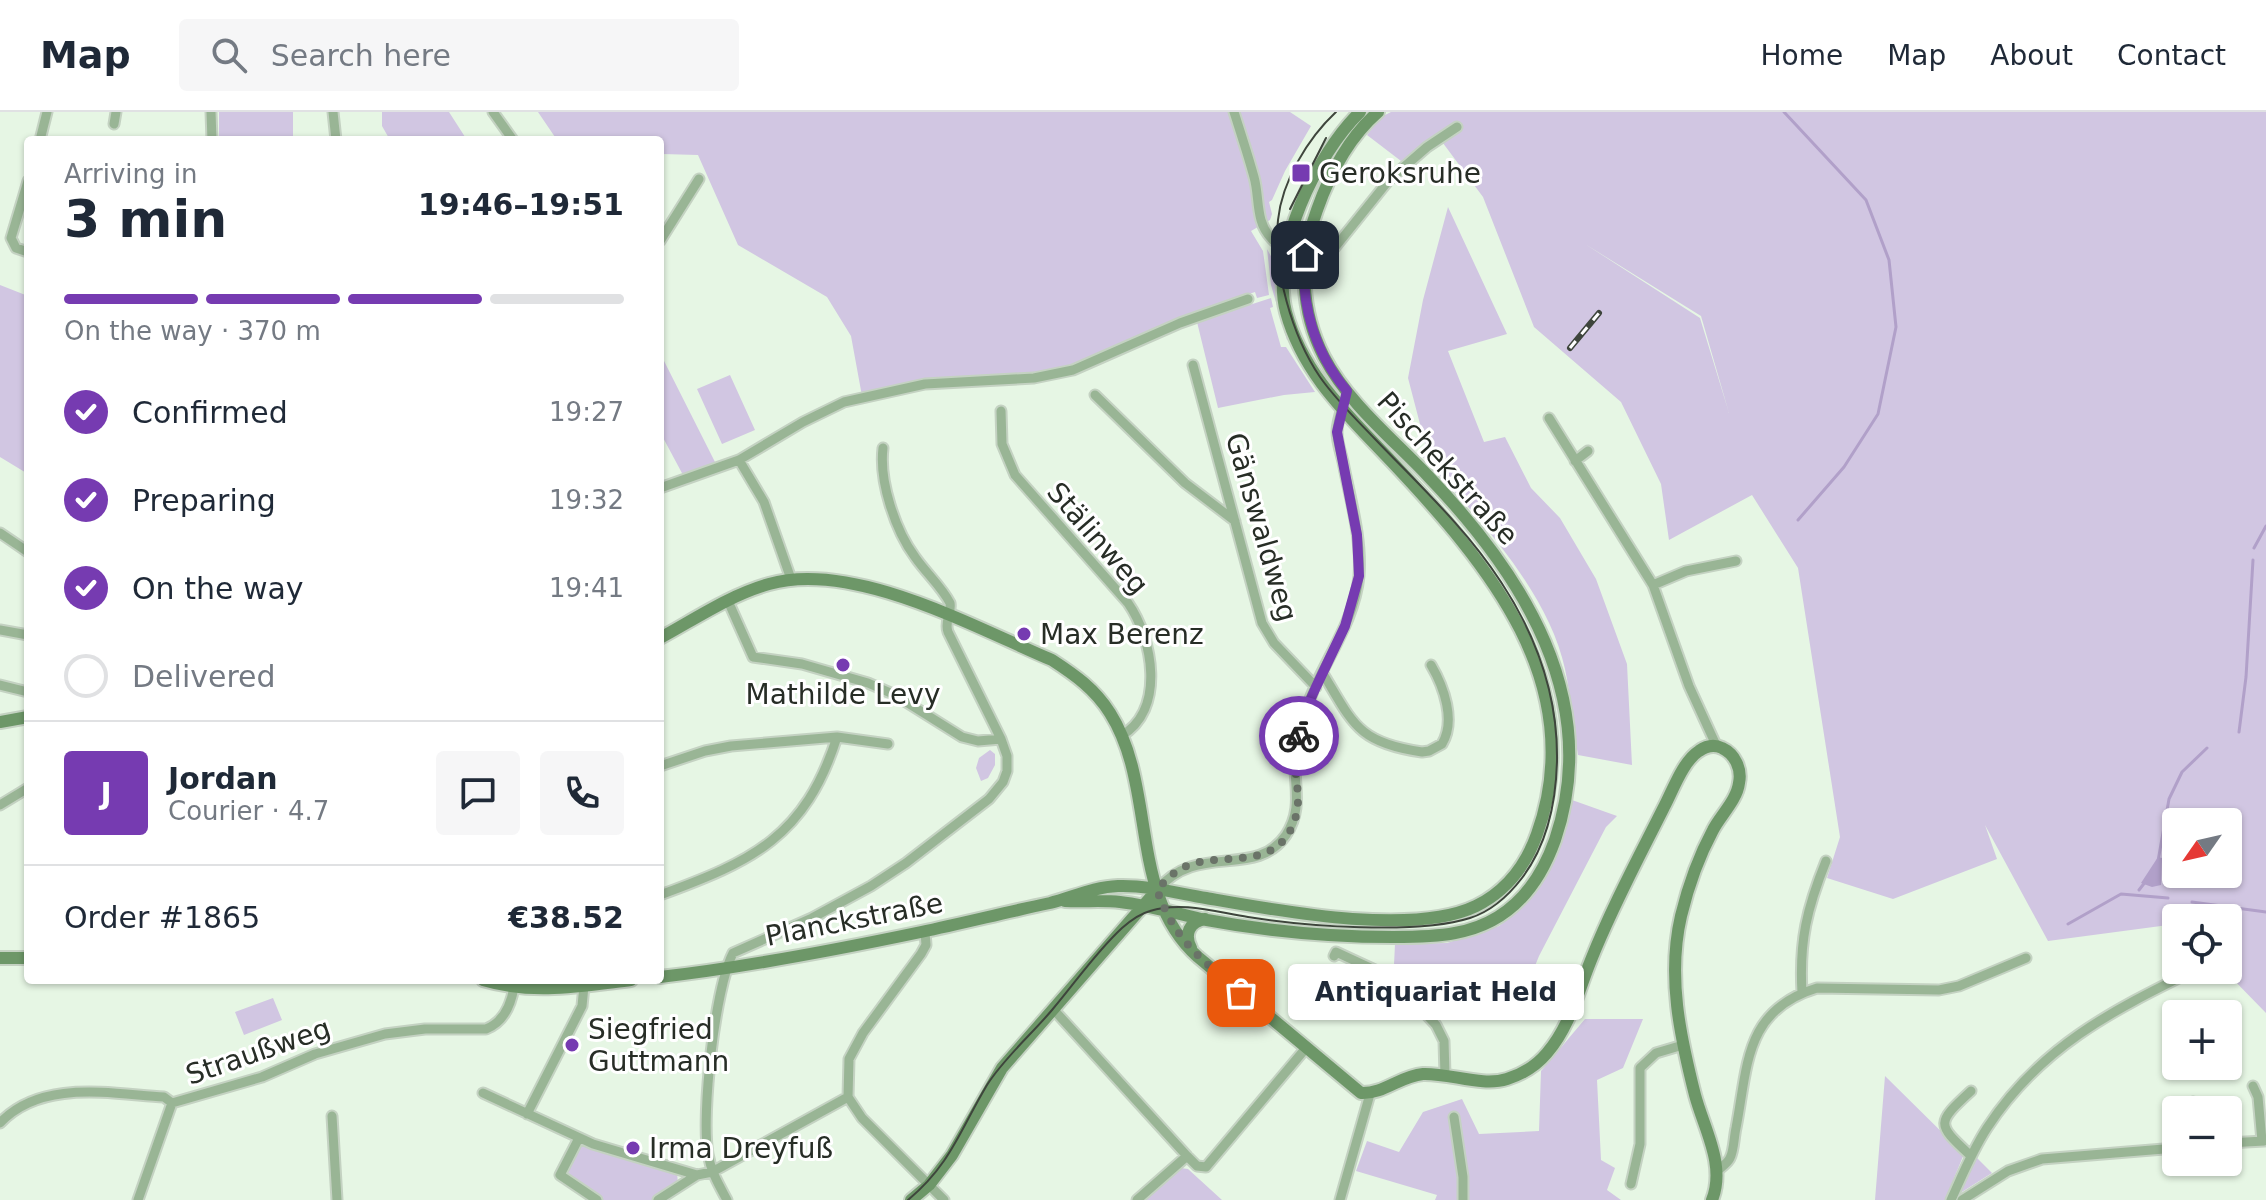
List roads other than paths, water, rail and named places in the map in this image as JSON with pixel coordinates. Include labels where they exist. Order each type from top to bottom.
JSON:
[{"type":"main road","name":"Pischekstraße","points":[[1160,875],[1194,896],[1324,917],[1408,919],[1448,915],[1478,905],[1504,887],[1524,862],[1541,825],[1551,774],[1550,727],[1541,679],[1517,620],[1497,586],[1461,539],[1342,409],[1311,370],[1291,327],[1283,292],[1288,250],[1300,212],[1319,167],[1341,132],[1360,112]]},
{"type":"main road","name":"Pischekstraße","points":[[1143,906],[1273,930],[1346,936],[1437,936],[1473,929],[1503,916],[1543,870],[1559,826],[1568,774],[1566,716],[1553,661],[1533,613],[1495,553],[1459,510],[1347,391],[1323,355],[1312,325],[1303,281],[1312,224],[1332,174],[1356,134],[1378,112]]},
{"type":"main road","points":[[664,636],[759,587],[791,579],[824,578],[853,583],[948,615],[1052,660],[1068,670],[1092,689],[1121,736],[1160,875],[1165,911],[1185,944],[1355,1089],[1370,1094],[1412,1075],[1503,1080],[1536,1064],[1548,1052],[1569,1016],[1632,870],[1677,783],[1696,753],[1716,745],[1733,757],[1738,765],[1740,783],[1710,835],[1689,888],[1675,956],[1675,984],[1683,1045],[1717,1171],[1712,1200]]},
{"type":"main road","points":[[0,722],[24,718]]},
{"type":"main road","points":[[911,1200],[929,1185],[952,1155],[1002,1068],[1143,906],[1160,875]]},
{"type":"main road","name":"Planckstraße","points":[[664,976],[925,932],[1160,875]]},
{"type":"main road","name":"Planckstraße","points":[[1055,901],[1118,902],[1143,906]]},
{"type":"main road","points":[[1121,932],[1142,918],[1165,911]]},
{"type":"main road","points":[[1198,957],[1187,934],[1193,924],[1205,919]]},
{"type":"main road","points":[[0,958],[24,958]]},
{"type":"main road","points":[[501,984],[546,989],[579,984]]},
{"type":"street","points":[[41,136],[47,112]]},
{"type":"street","points":[[114,124],[116,112]]},
{"type":"street","points":[[211,112],[212,136]]},
{"type":"street","points":[[333,112],[336,136]]},
{"type":"street","points":[[493,112],[510,136]]},
{"type":"street","points":[[1234,112],[1255,182],[1261,222],[1278,244],[1305,255],[1332,251],[1389,180],[1415,156],[1457,127]]},
{"type":"street","points":[[664,235],[699,179]]},
{"type":"street","points":[[24,194],[11,238],[16,248],[24,251]]},
{"type":"street","points":[[664,487],[739,460],[844,402],[925,384],[1034,378],[1073,370],[1180,323],[1248,299]]},
{"type":"street","name":"Gänswaldweg","points":[[1193,365],[1258,612],[1267,633],[1316,687]]},
{"type":"street","points":[[1160,875],[1197,863],[1247,859],[1268,852],[1284,837],[1296,816],[1298,791],[1295,759],[1304,714],[1345,626],[1359,576],[1357,535],[1337,436],[1347,391]]},
{"type":"street","points":[[1095,395],[1185,483],[1235,521]]},
{"type":"street","name":"Stälinweg","points":[[1001,411],[1002,444],[1015,475],[1128,603],[1142,626],[1150,658],[1147,698],[1136,724],[1121,736]]},
{"type":"street","points":[[1549,418],[1653,585],[1689,686],[1716,745]]},
{"type":"street","points":[[727,1200],[712,1172],[707,1150],[707,1093],[726,968],[733,953],[835,907],[891,874],[989,799],[1003,782],[1007,771],[1007,756],[1001,739],[948,632],[945,623],[950,607],[948,599],[913,555],[891,505],[881,472],[883,448]]},
{"type":"street","points":[[1575,461],[1588,451]]},
{"type":"street","points":[[739,460],[764,502],[791,579]]},
{"type":"street","points":[[0,533],[24,549]]},
{"type":"street","points":[[1653,585],[1686,571],[1736,561]]},
{"type":"street","points":[[728,601],[753,657],[802,664],[868,683],[895,695],[962,737],[978,741],[1001,739]]},
{"type":"street","points":[[0,630],[24,634]]},
{"type":"street","points":[[1322,672],[1361,731],[1371,738],[1417,751],[1429,751],[1444,741],[1448,726],[1442,686],[1431,665]]},
{"type":"street","points":[[0,685],[24,691]]},
{"type":"street","points":[[664,765],[731,746],[837,737],[888,744]]},
{"type":"street","points":[[664,893],[728,869],[755,854],[782,833],[818,788],[837,737]]},
{"type":"street","points":[[0,805],[24,790]]},
{"type":"street","points":[[1802,993],[1801,952],[1809,905],[1826,861]]},
{"type":"street","points":[[925,932],[926,945],[921,954],[863,1033],[849,1059],[848,1097],[862,1118],[944,1200]]},
{"type":"street","points":[[1334,956],[1336,952],[1348,957],[1384,973],[1399,984],[1441,1032],[1445,1075]]},
{"type":"street","points":[[1717,1171],[1730,1158],[1750,1048],[1762,1025],[1802,993],[1817,988],[1939,990],[1959,986],[2026,958]]},
{"type":"street","points":[[527,1114],[582,1006],[579,984]]},
{"type":"street","points":[[1951,1200],[1986,1130],[2029,1076],[2064,1044],[2111,1012],[2167,984]]},
{"type":"street","name":"Straußweg","points":[[0,1123],[12,1112],[40,1098],[68,1093],[164,1097],[172,1103],[262,1077],[315,1054],[385,1034],[425,1029],[486,1029],[494,1026],[509,1008],[514,987]]},
{"type":"street","points":[[1054,1010],[1197,1166],[1206,1167],[1306,1048]]},
{"type":"street","points":[[1631,1184],[1640,1144],[1640,1068],[1656,1053],[1683,1045]]},
{"type":"street","points":[[2242,1142],[2264,1141],[2258,1097],[2253,1086]]},
{"type":"street","points":[[1971,1091],[1949,1111],[1944,1125],[1947,1133],[1971,1156]]},
{"type":"street","points":[[483,1093],[579,1138],[697,1175]]},
{"type":"street","points":[[1340,1200],[1370,1094]]},
{"type":"street","points":[[658,1200],[697,1175],[712,1172],[848,1097]]},
{"type":"street","points":[[138,1200],[172,1103]]},
{"type":"street","points":[[332,1116],[337,1200]]},
{"type":"street","points":[[1454,1117],[1463,1177],[1463,1200]]},
{"type":"street","points":[[579,1138],[560,1175],[597,1200]]},
{"type":"street","points":[[1962,1200],[2008,1171],[2042,1159],[2162,1149]]},
{"type":"street","points":[[1137,1200],[1187,1156]]},
{"type":"waterway","points":[[1784,112],[1866,200],[1889,260],[1896,327],[1878,414],[1844,467],[1798,520]]},
{"type":"waterway","points":[[2254,548],[2266,526]]},
{"type":"waterway","points":[[2239,732],[2246,677],[2253,560]]},
{"type":"waterway","points":[[2158,861],[2169,799],[2182,772],[2207,748]]},
{"type":"waterway","points":[[2139,890],[2146,881]]},
{"type":"waterway","points":[[2068,924],[2121,894],[2168,898]]},
{"type":"waterway","points":[[2192,902],[2266,912]]},
{"type":"tram line","points":[[908,1200],[945,1160],[1001,1065],[1052,1010],[1103,947],[1138,916],[1162,908],[1186,907],[1329,926],[1391,928],[1447,923],[1478,915],[1506,896],[1531,865],[1544,837],[1555,792],[1554,713],[1542,667],[1525,623],[1473,543],[1326,385],[1301,342],[1287,302],[1277,239],[1280,205],[1306,147],[1336,112]]},
{"type":"tram line","points":[[1290,209],[1326,138]]},
{"type":"railway","points":[[1570,348],[1599,313]]},
{"type":"place","name":"Geroksruhe","points":[[1301,173]]},
{"type":"place","name":"Max Berenz","points":[[1024,634]]},
{"type":"place","name":"Mathilde Levy","points":[[843,665]]},
{"type":"place","name":"Antiquariat Held","points":[[1241,993]]},
{"type":"place","name":"Siegfried Guttmann","points":[[572,1045]]},
{"type":"place","name":"Irma Dreyfuß","points":[[633,1148]]}]
